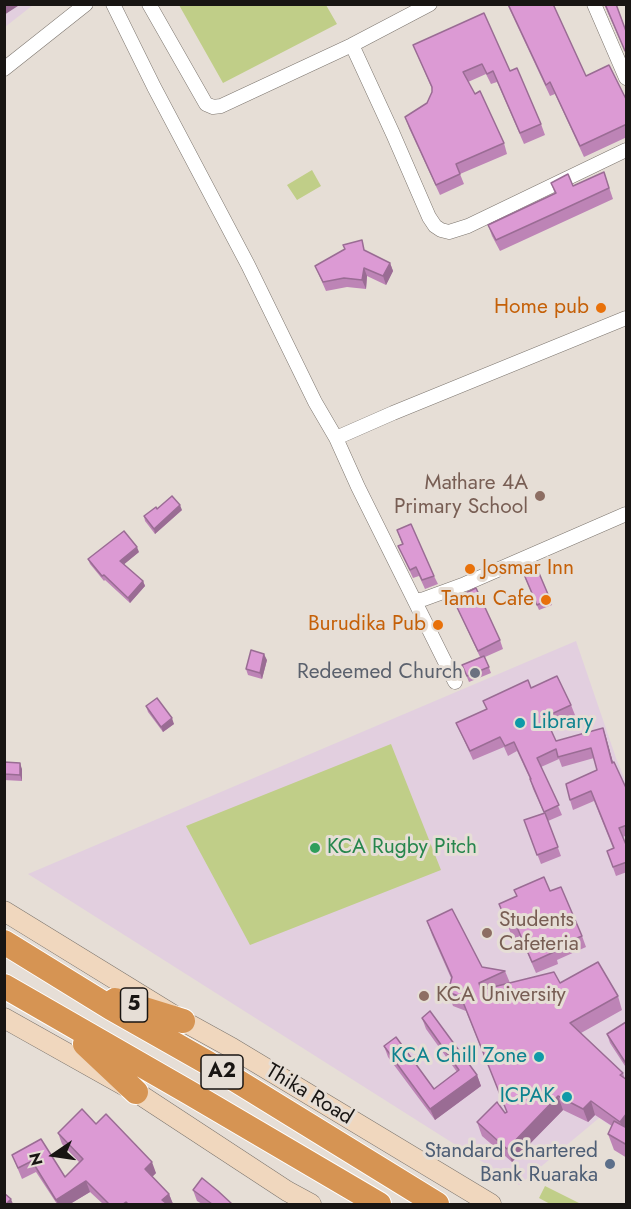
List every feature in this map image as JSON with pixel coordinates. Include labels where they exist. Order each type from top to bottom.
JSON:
[{"type":"highway","name":"Thika Road","points":[[4,942],[84,992],[208,1063],[437,1204]]},
{"type":"highway","name":"A2","points":[[4,986],[379,1204]]},
{"type":"highway","name":"5","points":[[84,992],[183,1021]]},
{"type":"highway","points":[[55,1016],[136,1092]]},
{"type":"main road","name":"Thika Road","points":[[4,911],[183,1021],[232,1048],[491,1204]]},
{"type":"main road","points":[[4,1018],[136,1092],[287,1191],[311,1204]]},
{"type":"street","points":[[4,69],[86,4]]},
{"type":"street","points":[[113,4],[243,255],[310,393],[336,438],[357,487],[455,682]]},
{"type":"street","points":[[149,4],[206,104],[213,107],[221,106],[352,45],[430,4]]},
{"type":"street","points":[[594,4],[627,78]]},
{"type":"street","points":[[352,45],[429,217],[441,230],[449,232],[468,226],[627,150]]},
{"type":"street","points":[[336,438],[627,318]]},
{"type":"street","points":[[415,601],[465,584],[627,514]]},
{"type":"shaded area","points":[[5,5],[33,5],[5,27]]},
{"type":"shaded area","name":"KCA University","points":[[576,641],[626,782],[626,1137],[599,1118],[519,1185],[28,874]]},
{"type":"green space","points":[[179,5],[326,5],[337,24],[223,83]]},
{"type":"green space","points":[[312,170],[321,186],[297,200],[287,185]]},
{"type":"green space","name":"KCA Rugby Pitch","points":[[391,744],[441,870],[250,945],[186,826]]},
{"type":"green space","points":[[545,1186],[581,1204],[550,1204],[539,1198]]},
{"type":"building","points":[[508,4],[553,4],[586,76],[609,65],[627,101],[627,124],[580,146],[550,82],[546,85]]},
{"type":"building","points":[[605,4],[616,4],[627,34],[627,50],[625,51]]},
{"type":"building","points":[[484,13],[510,71],[517,68],[541,124],[520,133],[493,71],[487,74],[482,64],[463,72],[475,94],[480,91],[504,143],[456,164],[460,174],[436,185],[405,117],[427,103],[432,92],[432,87],[413,45]]},
{"type":"building","points":[[604,172],[609,188],[496,240],[488,225],[556,193],[551,183],[568,174],[573,186]]},
{"type":"building","points":[[362,240],[364,250],[390,263],[383,276],[364,268],[362,280],[344,278],[323,282],[315,266],[345,249],[343,245]]},
{"type":"building","points":[[172,496],[180,505],[154,529],[144,516],[156,507],[157,509]]},
{"type":"building","points":[[411,524],[434,576],[422,580],[416,567],[410,570],[398,546],[403,544],[397,530]]},
{"type":"building","points":[[124,531],[137,547],[120,561],[143,581],[128,598],[104,575],[102,576],[88,559]]},
{"type":"building","points":[[536,566],[550,599],[537,605],[523,572]]},
{"type":"building","points":[[476,588],[500,640],[478,651],[453,599]]},
{"type":"building","points":[[251,650],[264,654],[260,673],[246,669]]},
{"type":"building","points":[[484,656],[489,667],[467,676],[462,665]]},
{"type":"building","points":[[557,676],[571,705],[545,717],[556,741],[603,728],[612,763],[614,762],[627,790],[627,825],[619,828],[627,847],[627,862],[613,867],[607,851],[614,848],[591,791],[570,800],[566,784],[597,770],[591,748],[558,757],[556,749],[537,758],[559,805],[544,812],[514,742],[505,746],[500,737],[470,751],[456,723],[487,709],[483,701],[528,680],[531,688]]},
{"type":"building","points":[[157,698],[172,718],[161,727],[146,706]]},
{"type":"building","points":[[4,762],[20,763],[20,775],[4,774]]},
{"type":"building","points":[[545,813],[558,847],[537,855],[524,820]]},
{"type":"building","points":[[544,877],[550,891],[561,887],[582,936],[553,948],[554,952],[532,962],[516,925],[509,927],[499,904],[517,896],[514,890]]},
{"type":"building","points":[[452,909],[482,967],[505,971],[479,983],[481,990],[554,972],[560,983],[598,962],[618,996],[570,1023],[623,1073],[620,1075],[627,1080],[627,1113],[620,1122],[591,1101],[583,1109],[558,1096],[507,1149],[477,1122],[497,1102],[505,1113],[507,1112],[461,997],[448,992],[452,977],[427,921]]},
{"type":"building","points":[[430,1011],[477,1075],[430,1109],[384,1046],[396,1037],[434,1089],[459,1070],[422,1018]]},
{"type":"building","points":[[627,1023],[627,1065],[607,1034]]},
{"type":"building","points":[[82,1109],[96,1124],[106,1114],[152,1162],[145,1169],[169,1194],[162,1200],[167,1204],[128,1204],[126,1202],[109,1204],[86,1181],[56,1200],[32,1161],[18,1168],[12,1155],[41,1139],[65,1177],[83,1159],[58,1133]]},
{"type":"building","points":[[614,1121],[627,1128],[627,1145],[608,1134]]},
{"type":"building","points":[[202,1178],[232,1204],[212,1204],[193,1190]]},
{"type":"building","points":[[4,1193],[11,1199],[6,1204],[4,1204]]},
{"type":"place","name":"Home pub","points":[[601,308]]},
{"type":"place","name":"Mathare 4A Primary School","points":[[540,496]]},
{"type":"place","name":"Josmar Inn","points":[[470,569]]},
{"type":"place","name":"Tamu Cafe","points":[[546,600]]},
{"type":"place","name":"Burudika Pub","points":[[438,625]]},
{"type":"place","name":"Redeemed Church","points":[[475,673]]},
{"type":"place","name":"Library","points":[[520,723]]},
{"type":"place","name":"KCA Rugby Pitch","points":[[315,848]]},
{"type":"place","name":"Students Cafeteria","points":[[487,933]]},
{"type":"place","name":"KCA University","points":[[424,996]]},
{"type":"place","name":"KCA Chill Zone","points":[[539,1057]]},
{"type":"place","name":"ICPAK","points":[[567,1097]]},
{"type":"place","name":"Standard Chartered Bank Ruaraka","points":[[610,1164]]}]
